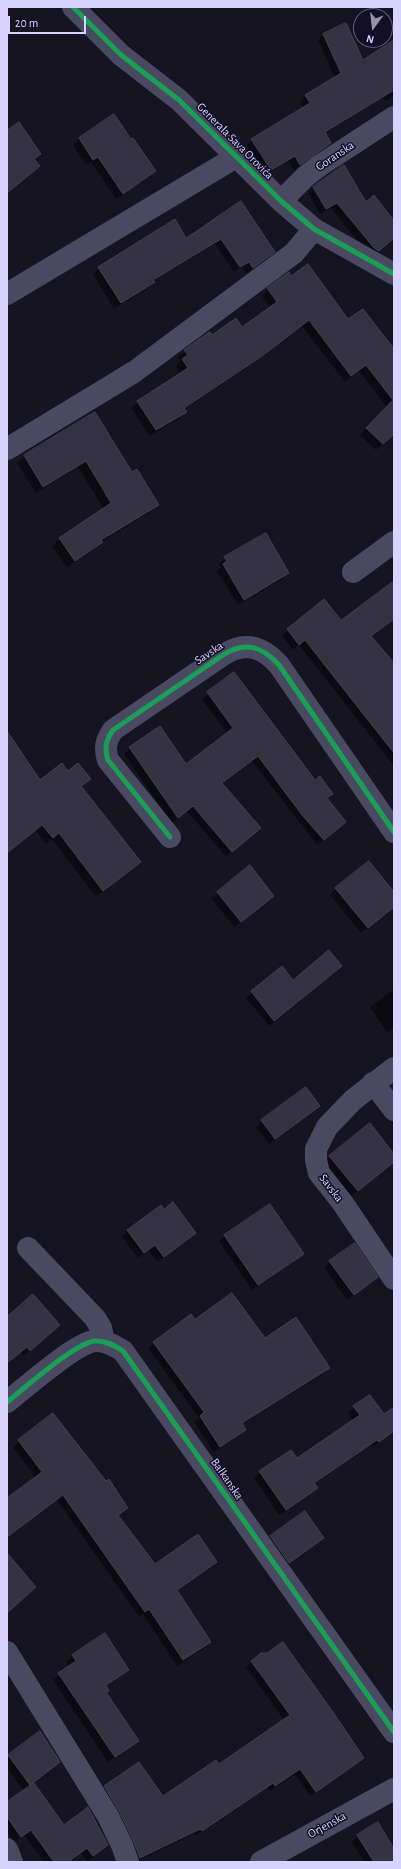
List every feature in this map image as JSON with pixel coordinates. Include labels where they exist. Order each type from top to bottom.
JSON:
[{"type":"street","name":"Generala Sava Orovića","points":[[73,7],[121,55],[179,100],[281,201],[314,229],[394,274]]},
{"type":"street","name":"Goranska","points":[[281,201],[305,177],[319,166],[394,117]]},
{"type":"street","points":[[7,294],[236,157]]},
{"type":"street","points":[[7,449],[134,372],[294,253],[314,229]]},
{"type":"street","points":[[353,572],[394,542]]},
{"type":"street","name":"Savska","points":[[170,837],[108,760],[106,753],[107,738],[113,730],[223,655],[235,648],[245,647],[264,651],[279,665],[394,832]]},
{"type":"street","name":"Savska","points":[[394,1068],[353,1100],[327,1127],[316,1149],[316,1160],[319,1173],[342,1202],[394,1279]]},
{"type":"street","points":[[373,1083],[394,1110]]},
{"type":"street","points":[[7,1402],[84,1344],[104,1341],[101,1328],[95,1318],[28,1248]]},
{"type":"street","name":"Balkanska","points":[[104,1341],[114,1344],[130,1359],[394,1732]]},
{"type":"street","points":[[7,1652],[108,1816],[122,1845],[128,1862]]},
{"type":"street","name":"Orjenska","points":[[261,1862],[394,1789]]},
{"type":"street","points":[[7,1849],[12,1862]]},
{"type":"building","points":[[346,23],[353,38],[353,48],[357,48],[363,60],[382,48],[393,48],[394,40],[394,90],[325,132],[331,143],[300,165],[295,156],[271,170],[251,139],[310,103],[305,95],[341,73],[323,34]]},
{"type":"building","points":[[114,114],[156,171],[123,194],[98,157],[93,160],[79,138]]},
{"type":"building","points":[[19,122],[41,154],[34,159],[40,166],[7,193],[7,131]]},
{"type":"building","points":[[344,165],[366,202],[374,195],[394,221],[394,238],[379,251],[374,248],[337,203],[326,209],[313,187]]},
{"type":"building","points":[[241,201],[275,252],[253,268],[249,262],[240,267],[221,239],[153,280],[155,282],[121,303],[98,267],[175,219],[186,238]]},
{"type":"building","points":[[308,264],[348,319],[363,309],[394,349],[394,434],[383,444],[366,428],[393,400],[366,365],[351,376],[309,320],[262,356],[184,408],[187,412],[156,430],[137,401],[188,368],[182,359],[188,355],[184,350],[210,332],[212,335],[236,318],[242,327],[277,302],[267,288],[289,272],[291,276]]},
{"type":"building","points":[[95,412],[132,472],[137,469],[159,505],[101,540],[103,542],[75,561],[59,538],[111,503],[86,461],[43,487],[24,455]]},
{"type":"building","points":[[266,533],[289,573],[244,600],[223,564],[227,561],[224,557]]},
{"type":"building","points":[[394,581],[394,619],[371,636],[394,663],[394,753],[305,640],[299,645],[287,629],[324,599],[341,620]]},
{"type":"building","points":[[234,672],[315,780],[320,776],[333,794],[327,798],[346,822],[324,840],[302,815],[258,756],[222,783],[261,828],[232,852],[193,806],[178,818],[129,747],[160,726],[186,764],[233,728],[207,692]]},
{"type":"building","points":[[7,731],[40,780],[62,763],[68,771],[78,763],[91,779],[81,786],[141,862],[103,891],[59,833],[53,838],[42,825],[7,853]]},
{"type":"building","points":[[369,861],[394,892],[394,907],[368,928],[335,888]]},
{"type":"building","points":[[250,865],[274,896],[241,922],[217,892]]},
{"type":"building","points":[[329,950],[342,966],[274,1021],[251,991],[282,966],[293,980]]},
{"type":"building","points":[[306,1087],[320,1106],[275,1139],[261,1120]]},
{"type":"building","points":[[370,1123],[394,1154],[394,1162],[358,1191],[329,1156]]},
{"type":"building","points":[[173,1202],[196,1233],[164,1257],[155,1245],[144,1253],[127,1230],[161,1205],[164,1209]]},
{"type":"building","points":[[270,1204],[304,1254],[258,1285],[224,1235]]},
{"type":"building","points":[[355,1243],[378,1277],[354,1295],[329,1261]]},
{"type":"building","points":[[232,1293],[265,1338],[296,1317],[330,1368],[242,1423],[246,1430],[220,1447],[200,1416],[204,1412],[153,1342],[191,1314],[195,1319]]},
{"type":"building","points":[[33,1294],[60,1325],[30,1351],[27,1347],[7,1363],[7,1317]]},
{"type":"building","points":[[370,1395],[384,1414],[394,1407],[394,1431],[379,1442],[377,1440],[314,1483],[318,1488],[286,1510],[259,1471],[291,1450],[297,1458],[360,1415],[353,1406]]},
{"type":"building","points":[[53,1413],[106,1481],[109,1479],[128,1508],[118,1515],[155,1564],[198,1534],[217,1562],[177,1590],[211,1642],[183,1660],[149,1609],[145,1612],[63,1495],[7,1537],[7,1498],[42,1472],[18,1440]]},
{"type":"building","points":[[305,1511],[324,1538],[289,1563],[270,1536]]},
{"type":"building","points":[[7,1553],[36,1587],[7,1613]]},
{"type":"building","points":[[105,1633],[129,1670],[106,1685],[109,1691],[106,1692],[139,1741],[115,1757],[58,1673],[76,1661],[72,1655]]},
{"type":"building","points":[[283,1642],[364,1758],[316,1792],[300,1769],[275,1786],[273,1783],[202,1831],[200,1829],[140,1858],[119,1811],[104,1786],[139,1762],[163,1796],[216,1760],[219,1764],[290,1715],[251,1661],[261,1653],[267,1653]]},
{"type":"building","points":[[40,1731],[60,1762],[30,1785],[8,1755]]},
{"type":"building","points":[[34,1783],[64,1825],[88,1807],[108,1845],[93,1856],[87,1848],[68,1862],[54,1862],[31,1830],[21,1837],[7,1817],[7,1802]]},
{"type":"building","points":[[378,1822],[394,1849],[394,1862],[374,1862],[357,1835]]},
{"type":"cycle path","points":[[73,7],[121,55],[179,100],[281,201],[314,229],[394,274]]},
{"type":"cycle path","points":[[170,837],[108,760],[106,752],[107,741],[113,730],[223,655],[239,648],[246,647],[266,653],[279,665],[394,832]]},
{"type":"cycle path","points":[[7,1402],[62,1358],[85,1344],[94,1341],[102,1341],[123,1351],[394,1732]]}]
